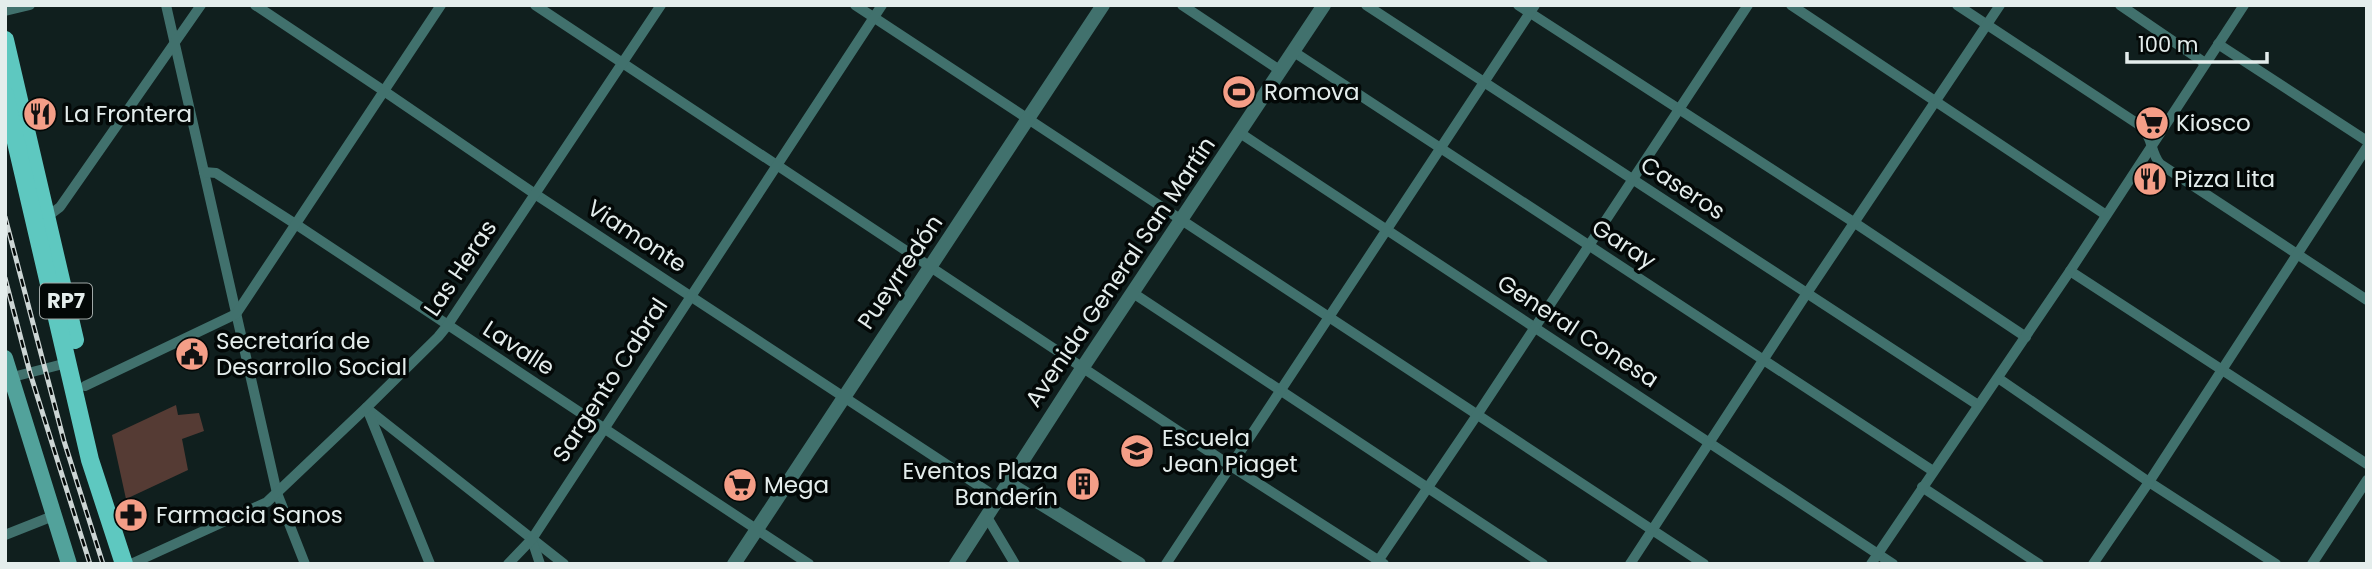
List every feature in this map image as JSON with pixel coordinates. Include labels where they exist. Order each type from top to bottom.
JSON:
[{"type":"main road","name":"RP7","points":[[5,40],[68,363],[90,460],[124,564]]},
{"type":"main road","name":"RP7","points":[[5,95],[41,217],[85,386],[99,448],[107,510]]},
{"type":"main road","points":[[5,358],[8,378],[69,564]]},
{"type":"street","points":[[5,11],[30,5]]},
{"type":"street","points":[[166,5],[276,493],[305,564]]},
{"type":"street","points":[[41,217],[60,206],[201,5]]},
{"type":"street","name":"Viamonte","points":[[255,5],[535,194],[999,499]]},
{"type":"street","points":[[85,386],[236,314],[441,5]]},
{"type":"street","points":[[535,5],[1380,563],[1426,488],[1748,5]]},
{"type":"street","name":"Las Heras","points":[[131,564],[267,502],[447,326],[661,5]]},
{"type":"street","points":[[855,5],[1704,564]]},
{"type":"street","name":"Sargento Cabral","points":[[508,564],[531,539],[882,5]]},
{"type":"street","name":"Pueyrredón","points":[[734,564],[1103,5]]},
{"type":"street","points":[[1182,5],[1281,71]]},
{"type":"street","name":"Avenida General San Martín","points":[[956,564],[1083,367],[1324,5]]},
{"type":"street","name":"Caseros","points":[[1366,5],[1978,405]]},
{"type":"street","points":[[1518,5],[1532,9],[1678,110],[2026,337]]},
{"type":"street","points":[[1791,5],[2106,215]]},
{"type":"street","points":[[1957,5],[2141,126],[2149,136],[2153,153],[2160,164],[2367,300]]},
{"type":"street","points":[[1630,564],[2000,5]]},
{"type":"street","points":[[2120,5],[2205,63]]},
{"type":"street","points":[[1875,559],[2070,271],[2244,5]]},
{"type":"street","points":[[1166,564],[1532,9]]},
{"type":"street","points":[[2218,44],[2367,141]]},
{"type":"street","name":"Garay","points":[[1294,52],[1933,471]]},
{"type":"street","name":"General Conesa","points":[[1240,134],[1711,443],[1875,559],[1893,564]]},
{"type":"street","points":[[2092,564],[2149,482],[2367,147]]},
{"type":"street","name":"Lavalle","points":[[204,172],[216,173],[297,225],[809,564]]},
{"type":"street","points":[[2070,271],[2367,464]]},
{"type":"street","points":[[1133,293],[1543,564]]},
{"type":"street","points":[[8,378],[68,363]]},
{"type":"street","points":[[1998,378],[2149,482],[2276,564]]},
{"type":"street","points":[[366,408],[564,564]]},
{"type":"street","points":[[366,408],[430,564]]},
{"type":"street","points":[[2312,564],[2367,480]]},
{"type":"street","points":[[1008,483],[1139,564]]},
{"type":"street","points":[[1922,487],[2039,564]]},
{"type":"street","points":[[5,535],[53,516]]},
{"type":"street","points":[[987,517],[1015,564]]},
{"type":"street","points":[[531,539],[540,564]]},
{"type":"shaded area","points":[[176,405],[178,415],[199,413],[204,431],[182,439],[188,470],[126,499],[112,435]]},
{"type":"railway","points":[[5,217],[64,441],[103,564]]},
{"type":"railway","points":[[5,278],[30,373],[90,564]]},
{"type":"place","name":"Romova","points":[[1239,92]]},
{"type":"place","name":"La Frontera","points":[[40,114]]},
{"type":"place","name":"Kiosco","points":[[2152,123]]},
{"type":"place","name":"Pizza Lita","points":[[2150,179]]},
{"type":"place","name":"Secretaría de Desarrollo Social","points":[[192,354]]},
{"type":"place","name":"Escuela Jean Piaget","points":[[1137,451]]},
{"type":"place","name":"Eventos Plaza Banderín","points":[[1083,484]]},
{"type":"place","name":"Mega","points":[[740,485]]},
{"type":"place","name":"Farmacia Sanos","points":[[131,515]]}]
